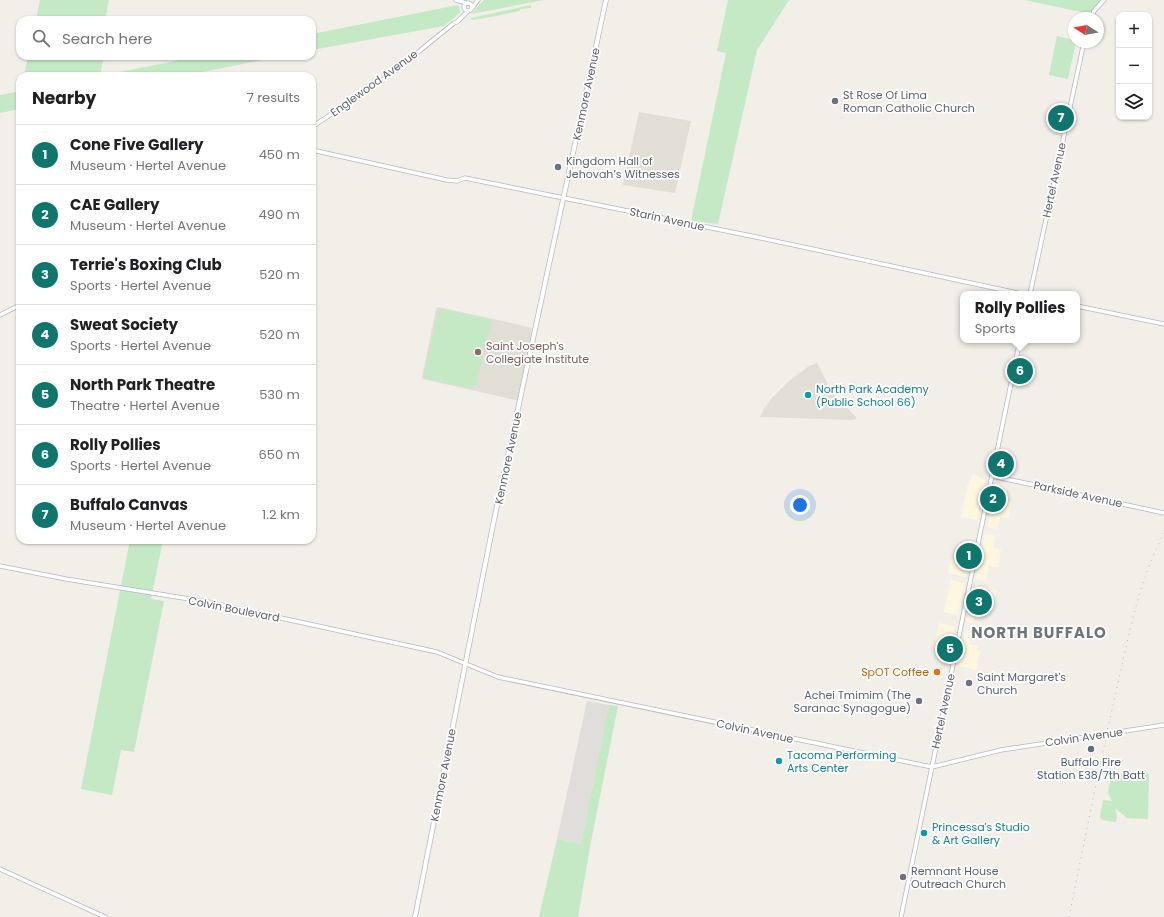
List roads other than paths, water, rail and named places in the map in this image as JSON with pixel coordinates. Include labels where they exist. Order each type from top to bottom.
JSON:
[{"type":"main road","name":"Kenmore Avenue","points":[[415,917],[495,515],[606,0]]},
{"type":"street","points":[[457,0],[472,5],[472,8]]},
{"type":"street","points":[[457,0],[465,9]]},
{"type":"street","name":"Englewood Avenue","points":[[316,124],[391,74],[457,22],[465,9],[464,5],[478,0]]},
{"type":"street","name":"Englewood Avenue","points":[[465,9],[470,10],[478,0]]},
{"type":"street","points":[[1094,12],[1104,0]]},
{"type":"street","name":"Hertel Avenue","points":[[1031,291],[1083,48]]},
{"type":"street","name":"Starin Avenue","points":[[316,151],[447,180],[457,181],[465,178],[1008,291]]},
{"type":"street","points":[[0,315],[16,307]]},
{"type":"street","points":[[1080,307],[1164,324]]},
{"type":"street","name":"Hertel Avenue","points":[[901,917],[1019,343]]},
{"type":"street","name":"Parkside Avenue","points":[[992,476],[1164,513]]},
{"type":"street","name":"Colvin Boulevard","points":[[0,566],[66,579],[208,602],[437,652],[466,665]]},
{"type":"street","name":"Colvin Avenue","points":[[466,665],[498,677],[534,685],[932,767],[1006,749],[1164,725]]},
{"type":"street","points":[[0,869],[105,917]]},
{"type":"railway","points":[[1069,917],[1131,625],[1148,569],[1164,533]]},
{"type":"place","name":"St Rose Of Lima Roman Catholic Church","points":[[835,101]]},
{"type":"place","name":"Buffalo Canvas","points":[[1061,118]]},
{"type":"place","name":"Kingdom Hall of Jehovah’s Witnesses","points":[[558,167]]},
{"type":"place","name":"Saint Joseph's Collegiate Institute","points":[[478,352]]},
{"type":"place","name":"Rolly Pollies","points":[[1020,371]]},
{"type":"place","name":"North Park Academy (Public School 66)","points":[[808,395]]},
{"type":"place","name":"Sweat Society","points":[[1001,464]]},
{"type":"place","name":"CAE Gallery","points":[[993,499]]},
{"type":"place","name":"Cone Five Gallery","points":[[969,556]]},
{"type":"place","name":"Terrie's Boxing Club","points":[[979,602]]},
{"type":"place","name":"North Park Theatre","points":[[950,649]]},
{"type":"place","name":"SpOT Coffee","points":[[937,672]]},
{"type":"place","name":"Saint Margaret's Church","points":[[969,683]]},
{"type":"place","name":"Achei Tmimim (The Saranac Synagogue)","points":[[919,701]]},
{"type":"place","name":"Buffalo Fire Station E38/7th Batt","points":[[1091,749]]},
{"type":"place","name":"Tacoma Performing Arts Center","points":[[779,761]]},
{"type":"place","name":"Princessa's Studio & Art Gallery","points":[[924,833]]},
{"type":"place","name":"Remnant House Outreach Church","points":[[903,877]]},
{"type":"district","name":"NORTH BUFFALO","points":[[1039,632]]}]
